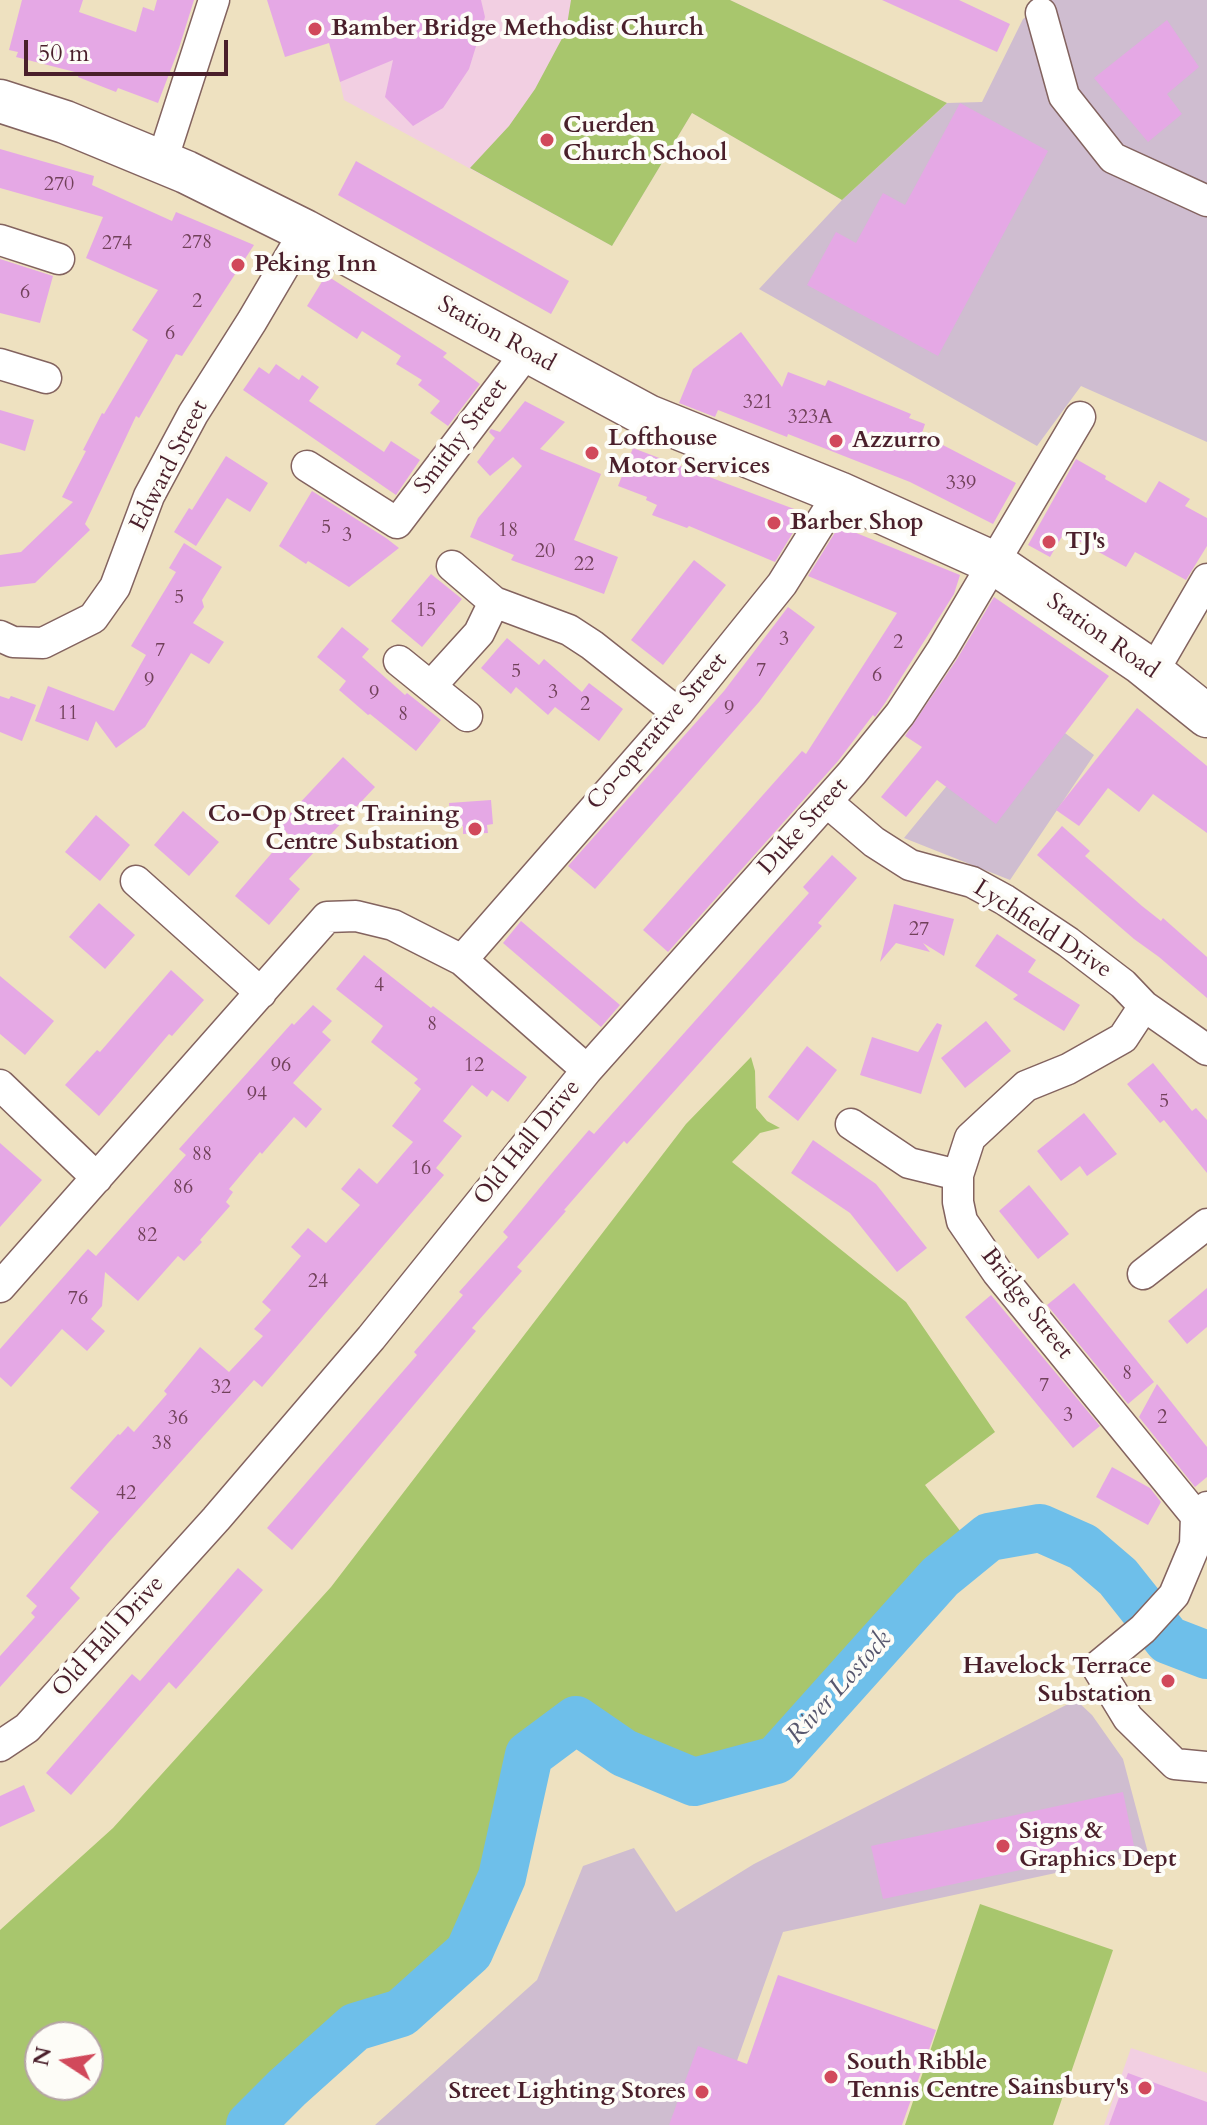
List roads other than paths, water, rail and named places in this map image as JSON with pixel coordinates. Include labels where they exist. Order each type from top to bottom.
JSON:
[{"type":"main road","name":"Station Road","points":[[0,101],[65,122],[162,161],[305,231],[648,416],[839,493],[994,563],[1153,672],[1207,716]]},
{"type":"street","points":[[162,161],[214,0]]},
{"type":"street","points":[[1041,13],[1064,96],[1113,158],[1207,201]]},
{"type":"street","name":"Edward Street","points":[[0,636],[13,642],[43,643],[93,618],[115,587],[149,496],[193,414],[305,231]]},
{"type":"street","points":[[0,240],[59,259]]},
{"type":"street","name":"Smithy Street","points":[[307,466],[397,523],[527,352]]},
{"type":"street","points":[[0,364],[46,378]]},
{"type":"street","points":[[994,563],[1080,417]]},
{"type":"street","name":"Co-operative Street","points":[[462,960],[678,713],[782,584],[839,493]]},
{"type":"street","name":"Duke Street","points":[[587,1070],[827,802],[900,714],[994,563]]},
{"type":"street","points":[[452,566],[494,602],[569,630],[678,713]]},
{"type":"street","points":[[1153,672],[1207,579]]},
{"type":"street","points":[[431,686],[479,633],[494,602]]},
{"type":"street","points":[[399,661],[467,716]]},
{"type":"street","name":"Lychfield Drive","points":[[827,802],[874,842],[910,865],[972,882],[1005,900],[1123,984],[1144,1006],[1207,1050]]},
{"type":"street","points":[[136,881],[261,993]]},
{"type":"street","name":"Old Hall Drive","points":[[0,1287],[327,917],[356,916],[393,925],[462,960],[587,1070],[371,1338],[216,1519],[27,1728],[0,1746]]},
{"type":"street","points":[[851,1124],[909,1163],[958,1175],[970,1138],[991,1117],[1026,1086],[1068,1069],[1123,1038],[1144,1006]]},
{"type":"street","points":[[0,1085],[97,1178]]},
{"type":"street","name":"Bridge Street","points":[[958,1175],[962,1221],[997,1272],[1202,1511]]},
{"type":"street","points":[[1143,1274],[1207,1224]]},
{"type":"street","points":[[1202,1511],[1195,1545],[1174,1595],[1143,1629],[1097,1667],[1128,1718],[1175,1764],[1207,1767]]},
{"type":"waterway","name":"River Lostock","points":[[250,2125],[355,2027],[401,2013],[469,1952],[502,1877],[529,1755],[576,1720],[624,1753],[694,1782],[776,1760],[940,1577],[989,1537],[1040,1528],[1083,1547],[1118,1577],[1168,1640],[1207,1655]]},
{"type":"place","name":"Bamber Bridge Methodist Church","points":[[315,29]]},
{"type":"place","name":"Cuerden Church School","points":[[547,140]]},
{"type":"place","name":"Peking Inn","points":[[238,265]]},
{"type":"place","name":"Azzurro","points":[[836,441]]},
{"type":"place","name":"Lofthouse Motor Services","points":[[592,453]]},
{"type":"place","name":"Barber Shop","points":[[774,523]]},
{"type":"place","name":"TJ's","points":[[1049,542]]},
{"type":"place","name":"Co-Op Street Training Centre Substation","points":[[475,829]]},
{"type":"place","name":"Havelock Terrace Substation","points":[[1168,1681]]},
{"type":"place","name":"Signs & Graphics Dept","points":[[1003,1846]]},
{"type":"place","name":"South Ribble Tennis Centre","points":[[831,2077]]},
{"type":"place","name":"Sainsbury's","points":[[1145,2088]]},
{"type":"place","name":"Street Lighting Stores","points":[[702,2092]]}]
